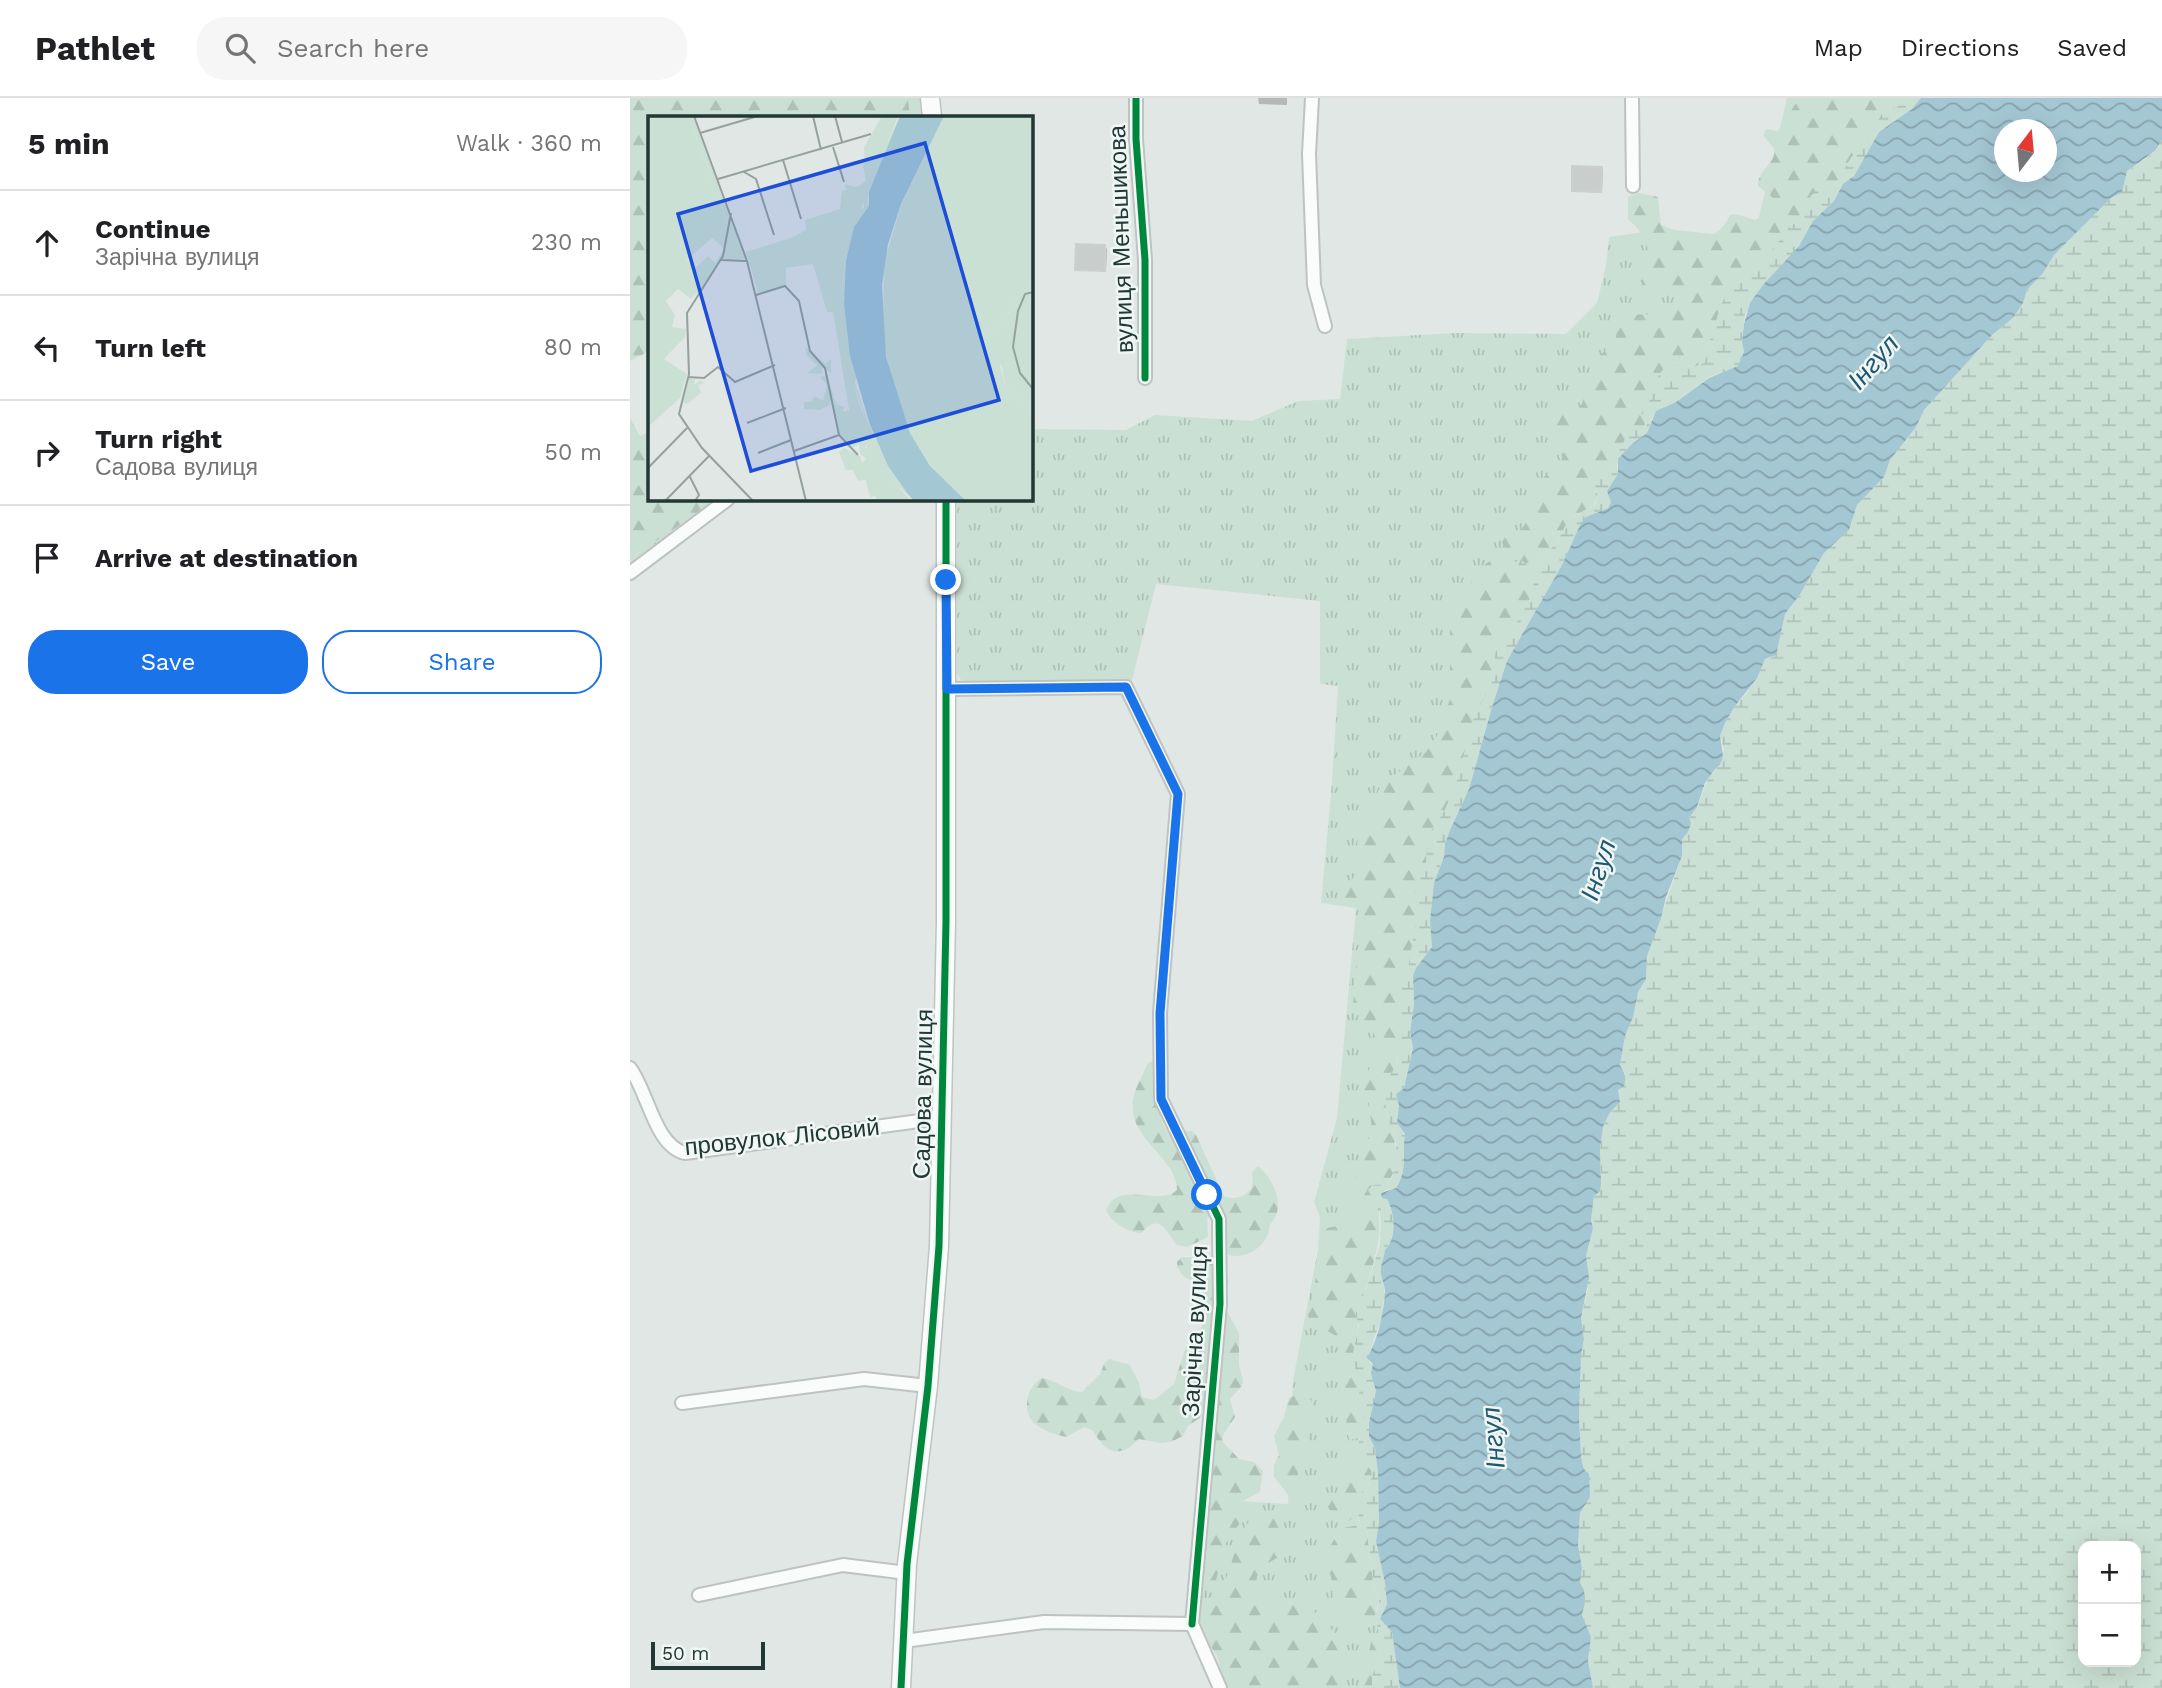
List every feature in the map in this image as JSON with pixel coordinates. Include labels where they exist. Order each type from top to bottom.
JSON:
[{"type":"street","points":[[930,98],[932,116]]},
{"type":"street","name":"вулиця Меньшикова","points":[[1136,98],[1136,139],[1145,260],[1145,378]]},
{"type":"street","points":[[1312,98],[1309,154],[1314,285],[1325,326]]},
{"type":"street","points":[[1632,98],[1633,186]]},
{"type":"street","points":[[630,573],[727,500]]},
{"type":"street","name":"Садова вулиця","points":[[901,1688],[907,1573],[928,1387],[939,1246],[946,922],[946,500]]},
{"type":"street","name":"Зарічна вулиця","points":[[947,689],[1126,687],[1178,794],[1160,1013],[1161,1099],[1219,1219],[1220,1304],[1192,1624],[1220,1688]]},
{"type":"street","name":"провулок Лісовий","points":[[630,1068],[639,1080],[660,1133],[673,1149],[685,1153],[941,1118]]},
{"type":"street","points":[[682,1403],[864,1379],[928,1387]]},
{"type":"street","points":[[699,1595],[843,1565],[907,1573]]},
{"type":"street","points":[[904,1641],[1044,1622],[1192,1624]]},
{"type":"green space","points":[[630,98],[908,98],[910,116],[648,116],[648,352],[630,361]]},
{"type":"green space","points":[[908,98],[924,98],[926,116],[910,116]]},
{"type":"green space","points":[[1787,98],[1903,98],[1807,212],[1538,561],[1535,584],[1457,781],[1386,1110],[1396,1140],[1371,1195],[1379,1209],[1355,1342],[1362,1431],[1359,1440],[1370,1466],[1358,1512],[1381,1634],[1372,1688],[1328,1688],[1189,1627],[1205,1499],[1288,1504],[1293,1380],[1318,1250],[1320,1217],[1314,1202],[1337,1118],[1356,908],[1321,903],[1338,686],[1320,684],[1320,601],[1156,584],[1131,684],[1111,681],[972,683],[961,680],[957,673],[957,500],[1032,500],[1032,429],[1126,430],[1155,415],[1252,421],[1298,401],[1340,399],[1347,339],[1455,333],[1566,334],[1597,303],[1606,266],[1609,237],[1665,229],[1754,238]]},
{"type":"green space","points":[[1801,98],[1903,98],[1899,106],[1889,109],[1868,140],[1851,158],[1835,185],[1811,195],[1803,218],[1790,225],[1762,264],[1725,295],[1705,361],[1695,367],[1674,365],[1654,383],[1652,396],[1644,408],[1645,426],[1628,434],[1609,470],[1595,487],[1598,496],[1594,505],[1569,519],[1556,544],[1538,561],[1527,563],[1510,557],[1494,528],[1496,524],[1502,524],[1507,535],[1517,536],[1528,516],[1517,505],[1518,501],[1536,496],[1544,477],[1562,468],[1564,451],[1557,442],[1551,420],[1554,415],[1570,413],[1582,404],[1589,376],[1598,357],[1612,345],[1621,317],[1669,313],[1673,306],[1673,290],[1664,286],[1649,288],[1642,284],[1642,278],[1651,266],[1651,260],[1641,234],[1628,220],[1628,197],[1638,193],[1658,197],[1661,225],[1700,237],[1716,232],[1724,226],[1730,215],[1737,214],[1755,220],[1763,216],[1774,200],[1758,186],[1761,175],[1773,158],[1774,149],[1763,135],[1766,129],[1778,131]]},
{"type":"green space","points":[[1903,98],[1921,98],[1913,109],[1879,132],[1854,176],[1813,221],[1799,246],[1745,314],[1742,342],[1744,352],[1738,367],[1709,377],[1676,402],[1664,407],[1652,418],[1647,433],[1632,444],[1617,465],[1618,474],[1609,490],[1612,502],[1608,508],[1595,513],[1581,524],[1562,565],[1507,661],[1469,789],[1445,844],[1444,857],[1434,883],[1430,921],[1432,947],[1413,976],[1414,1004],[1410,1032],[1413,1048],[1404,1088],[1396,1094],[1399,1105],[1397,1123],[1405,1134],[1403,1168],[1396,1188],[1385,1190],[1382,1198],[1387,1198],[1390,1204],[1393,1225],[1381,1267],[1385,1295],[1383,1319],[1369,1362],[1374,1366],[1372,1373],[1376,1391],[1369,1436],[1375,1448],[1378,1473],[1379,1523],[1376,1541],[1387,1604],[1380,1619],[1392,1632],[1400,1688],[1372,1688],[1372,1676],[1381,1654],[1376,1618],[1379,1600],[1373,1582],[1367,1530],[1360,1525],[1358,1512],[1360,1493],[1369,1486],[1372,1477],[1370,1466],[1359,1456],[1358,1447],[1363,1417],[1353,1353],[1359,1326],[1355,1311],[1357,1302],[1367,1287],[1380,1244],[1379,1209],[1368,1190],[1373,1185],[1387,1184],[1393,1176],[1396,1140],[1386,1110],[1386,1083],[1397,1063],[1399,1051],[1396,1037],[1403,997],[1401,983],[1408,968],[1417,918],[1414,895],[1426,864],[1431,831],[1445,810],[1457,781],[1473,720],[1494,678],[1495,653],[1520,618],[1531,596],[1538,561],[1556,544],[1569,519],[1595,505],[1598,496],[1594,482],[1597,476],[1609,470],[1628,434],[1635,428],[1645,426],[1646,422],[1641,414],[1651,398],[1661,372],[1669,366],[1694,367],[1705,361],[1721,305],[1735,279],[1764,262],[1785,232],[1803,218],[1816,192],[1835,185],[1851,158],[1868,140],[1881,115],[1899,106]]},
{"type":"green space","points":[[2162,140],[2162,1688],[1593,1688],[1588,1661],[1591,1637],[1582,1615],[1585,1603],[1580,1583],[1582,1568],[1578,1545],[1580,1513],[1585,1503],[1589,1478],[1581,1457],[1579,1416],[1584,1339],[1581,1318],[1588,1289],[1586,1256],[1593,1228],[1591,1221],[1594,1196],[1601,1184],[1600,1149],[1603,1127],[1609,1114],[1616,1108],[1618,1090],[1625,1074],[1620,1065],[1625,1036],[1633,1017],[1638,992],[1646,979],[1647,956],[1682,856],[1682,839],[1691,823],[1689,818],[1711,774],[1720,765],[1724,749],[1720,736],[1725,723],[1747,693],[1765,659],[1771,658],[1779,643],[1785,614],[1824,553],[1849,530],[1857,505],[1884,477],[1890,460],[1916,427],[1924,410],[1992,335],[2013,318],[2023,303],[2027,290],[2043,273],[2054,255],[2118,193],[2127,171],[2155,152]]},
{"type":"green space","points":[[630,418],[640,436],[648,432],[648,500],[714,500],[630,558]]},
{"type":"green space","points":[[714,500],[722,500],[630,568],[630,558]]},
{"type":"green space","points":[[1503,558],[1528,565],[1536,576],[1531,596],[1520,618],[1499,644],[1494,677],[1473,720],[1457,781],[1445,810],[1431,831],[1426,864],[1416,887],[1417,918],[1408,968],[1400,990],[1402,1002],[1396,1038],[1397,1061],[1387,1081],[1385,1097],[1396,1159],[1394,1171],[1387,1184],[1373,1185],[1378,1210],[1379,1238],[1367,1284],[1357,1302],[1356,1368],[1363,1421],[1358,1438],[1349,1440],[1346,1419],[1337,1404],[1340,1384],[1338,1337],[1309,1321],[1308,1315],[1320,1259],[1322,1235],[1327,1228],[1353,1223],[1358,1218],[1358,1209],[1337,1189],[1344,1180],[1356,1178],[1358,1173],[1357,1168],[1372,1130],[1369,1104],[1362,1084],[1371,1066],[1382,1054],[1375,1035],[1353,1008],[1355,971],[1365,922],[1363,914],[1343,899],[1343,893],[1361,866],[1357,843],[1361,830],[1376,811],[1378,791],[1385,782],[1426,752],[1437,736],[1450,699],[1450,616],[1481,567],[1490,561]]},
{"type":"green space","points":[[1155,1060],[1160,1116],[1166,1129],[1182,1135],[1186,1131],[1192,1131],[1196,1135],[1224,1196],[1238,1198],[1245,1195],[1252,1186],[1252,1172],[1258,1166],[1273,1186],[1278,1210],[1266,1238],[1250,1253],[1228,1255],[1213,1216],[1207,1217],[1208,1237],[1187,1247],[1177,1245],[1158,1224],[1141,1233],[1126,1229],[1116,1223],[1106,1210],[1111,1201],[1119,1196],[1160,1196],[1177,1190],[1175,1178],[1144,1137],[1133,1114],[1137,1086],[1147,1064]]},
{"type":"green space","points":[[1182,1257],[1214,1258],[1225,1270],[1229,1282],[1225,1299],[1226,1310],[1239,1333],[1239,1365],[1243,1381],[1242,1386],[1230,1399],[1235,1417],[1223,1435],[1223,1442],[1239,1459],[1254,1462],[1263,1471],[1260,1492],[1239,1503],[1239,1524],[1226,1543],[1215,1584],[1209,1586],[1203,1583],[1208,1498],[1208,1389],[1201,1417],[1188,1426],[1183,1436],[1161,1443],[1139,1439],[1127,1449],[1119,1451],[1109,1449],[1092,1430],[1084,1427],[1066,1437],[1037,1426],[1030,1418],[1027,1405],[1029,1392],[1042,1378],[1082,1392],[1100,1374],[1109,1359],[1130,1365],[1139,1383],[1142,1397],[1154,1400],[1174,1384],[1186,1346],[1204,1323],[1196,1309],[1195,1283],[1183,1276],[1177,1267],[1177,1262]]},
{"type":"green space","points":[[1300,1393],[1311,1400],[1314,1408],[1303,1428],[1310,1446],[1299,1463],[1295,1498],[1290,1497],[1274,1477],[1274,1465],[1279,1455],[1274,1436],[1284,1417],[1289,1398]]},
{"type":"green space","points":[[1353,1459],[1370,1468],[1372,1478],[1360,1494],[1358,1512],[1349,1521],[1345,1521],[1336,1518],[1328,1507],[1332,1500],[1343,1502],[1341,1466],[1343,1461]]},
{"type":"green space","points":[[1259,1513],[1274,1519],[1284,1545],[1279,1557],[1262,1568],[1258,1575],[1256,1584],[1259,1598],[1279,1603],[1306,1603],[1343,1641],[1342,1675],[1346,1688],[1222,1688],[1217,1656],[1200,1633],[1199,1619],[1226,1578],[1244,1529]]},
{"type":"green space","points":[[1360,1525],[1367,1530],[1373,1582],[1379,1600],[1372,1626],[1361,1627],[1333,1600],[1331,1576],[1325,1561],[1341,1528]]},
{"type":"green space","points":[[1373,1634],[1381,1634],[1381,1654],[1372,1676],[1372,1688],[1361,1688]]},
{"type":"water","name":"Інгул","points":[[1921,98],[2162,98],[2162,140],[2155,151],[2127,171],[2122,192],[2111,198],[2054,255],[2043,273],[2027,290],[2023,303],[2013,318],[1992,335],[1924,410],[1916,427],[1890,460],[1884,477],[1857,505],[1849,530],[1824,553],[1785,614],[1776,655],[1765,659],[1757,678],[1725,723],[1720,736],[1723,756],[1720,765],[1705,783],[1697,807],[1689,818],[1691,823],[1688,832],[1682,839],[1682,856],[1647,956],[1646,979],[1638,992],[1633,1017],[1625,1036],[1620,1065],[1625,1080],[1624,1086],[1618,1090],[1620,1102],[1609,1114],[1603,1127],[1600,1149],[1601,1184],[1600,1191],[1594,1196],[1591,1220],[1593,1228],[1586,1256],[1589,1278],[1581,1318],[1584,1339],[1579,1416],[1581,1457],[1584,1469],[1589,1474],[1590,1497],[1580,1513],[1578,1545],[1582,1568],[1580,1583],[1584,1590],[1585,1603],[1582,1615],[1591,1637],[1588,1661],[1593,1688],[1400,1688],[1392,1632],[1380,1619],[1387,1604],[1376,1541],[1379,1523],[1378,1473],[1375,1448],[1369,1436],[1376,1391],[1371,1373],[1373,1364],[1367,1358],[1381,1319],[1385,1291],[1381,1268],[1385,1250],[1392,1239],[1394,1225],[1392,1211],[1381,1193],[1396,1188],[1403,1168],[1405,1134],[1397,1123],[1399,1105],[1396,1094],[1404,1088],[1413,1048],[1410,1032],[1414,1004],[1413,976],[1432,947],[1430,921],[1434,883],[1444,857],[1445,844],[1469,789],[1507,661],[1562,565],[1581,523],[1586,517],[1608,508],[1611,502],[1607,491],[1618,474],[1618,459],[1647,433],[1656,411],[1676,402],[1709,378],[1738,366],[1744,352],[1744,324],[1750,303],[1799,246],[1813,221],[1834,201],[1843,184],[1854,176],[1879,132],[1912,109]]},
{"type":"building","points":[[1572,166],[1602,167],[1601,192],[1572,191]]},
{"type":"building","points":[[1076,244],[1105,245],[1105,271],[1075,270]]},
{"type":"cycle path","points":[[1136,98],[1136,139],[1145,260],[1145,378]]},
{"type":"cycle path","points":[[901,1688],[907,1564],[928,1386],[939,1246],[946,922],[946,500]]},
{"type":"cycle path","points":[[947,689],[1126,687],[1178,794],[1160,1013],[1161,1099],[1219,1219],[1220,1304],[1192,1624]]},
{"type":"route","points":[[946,580],[947,689],[1126,687],[1178,794],[1160,1013],[1161,1099],[1207,1195]]}]
